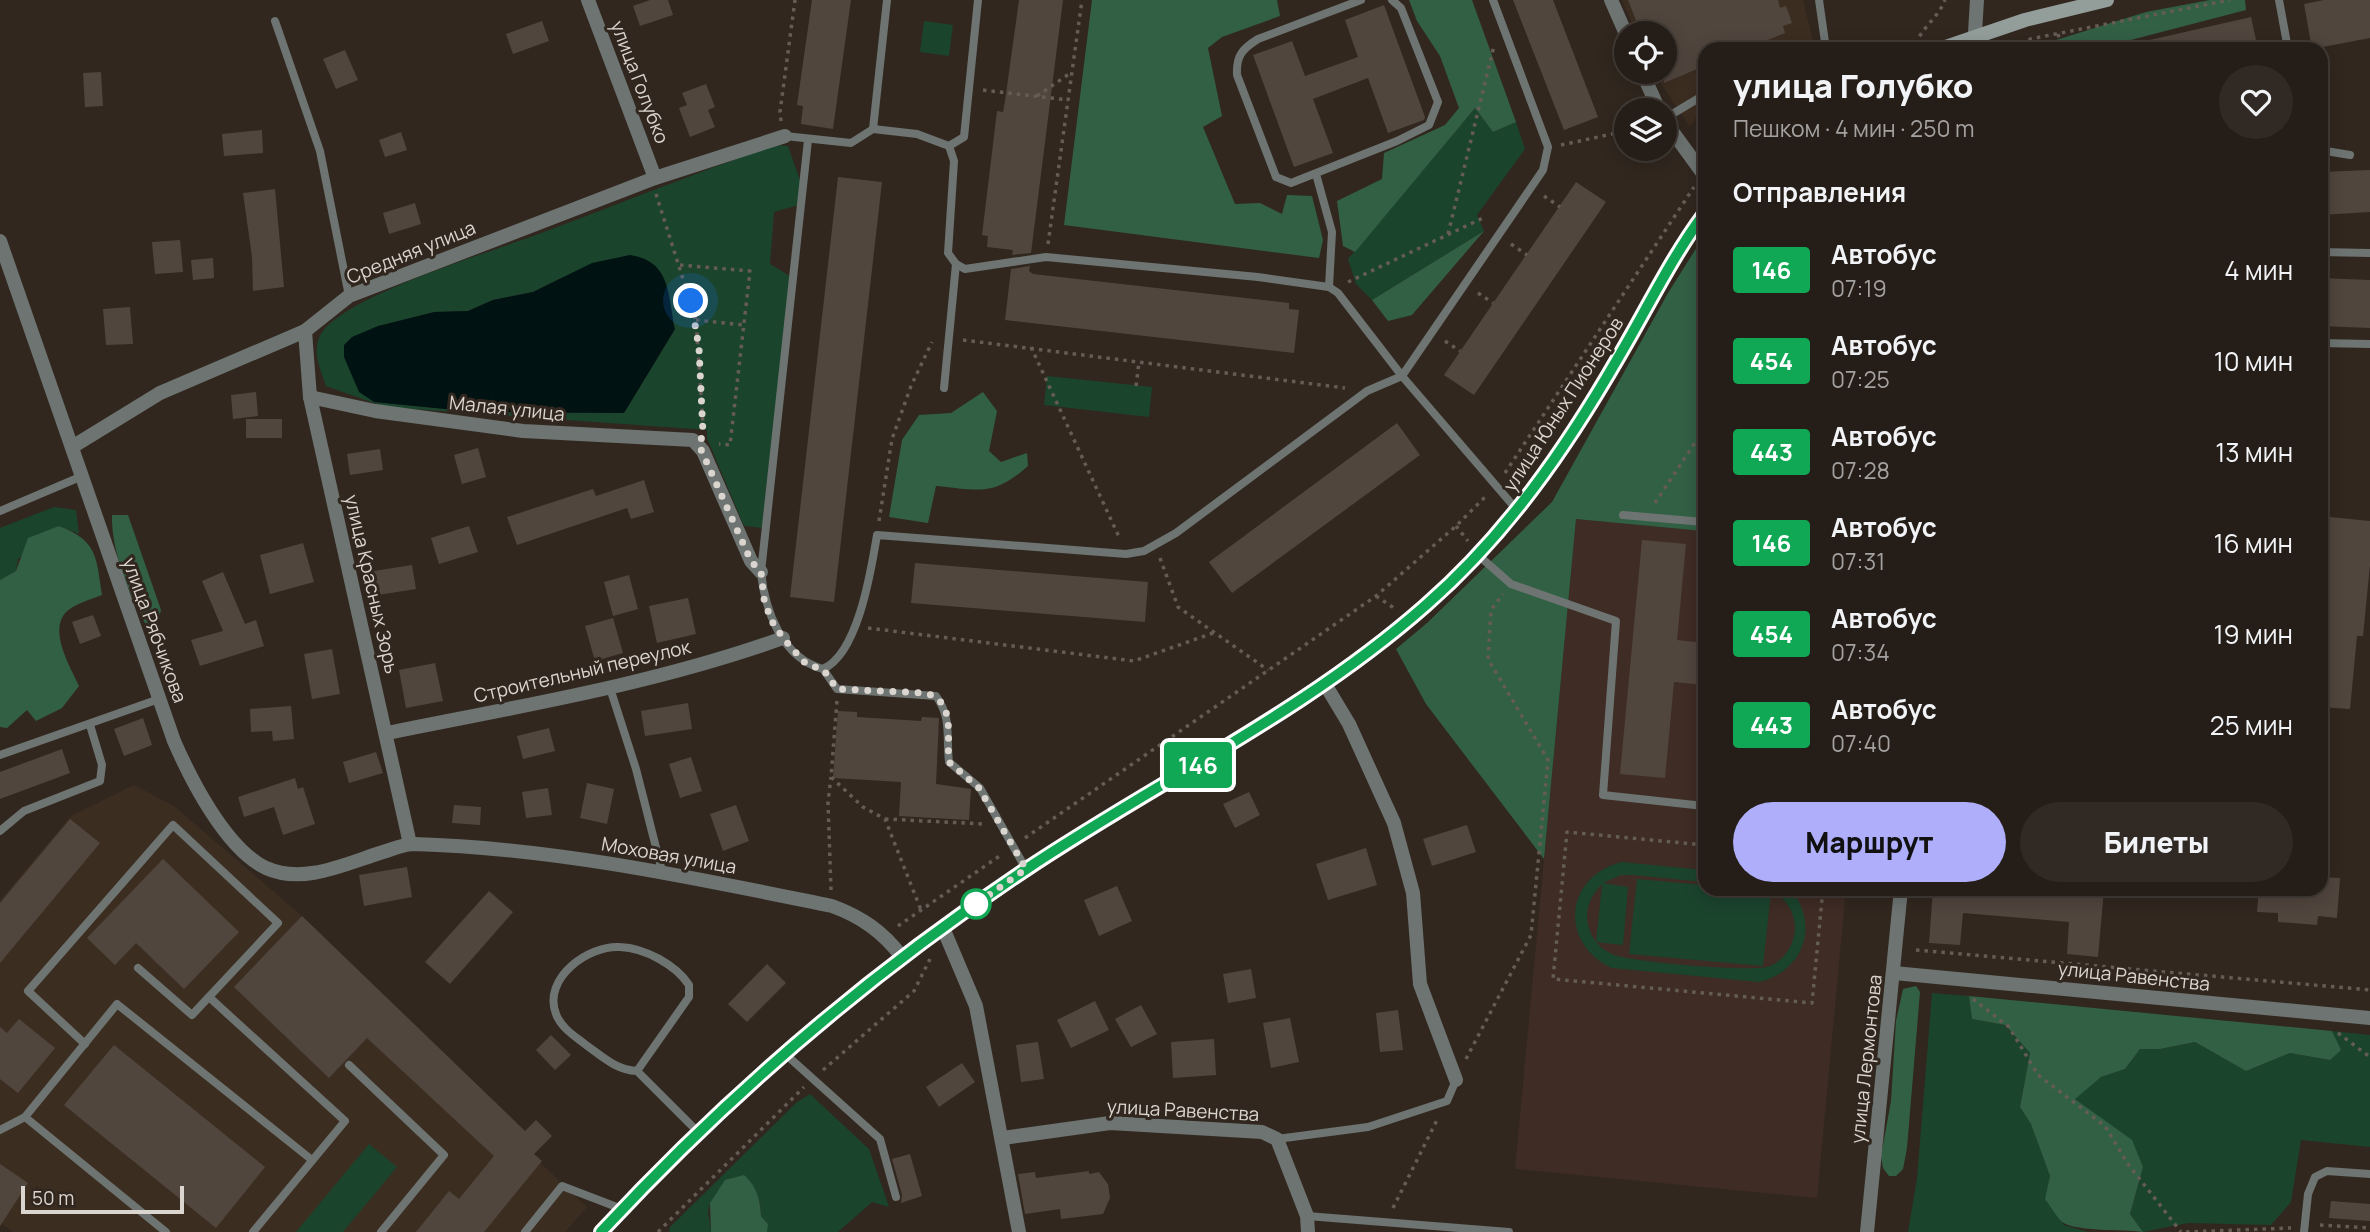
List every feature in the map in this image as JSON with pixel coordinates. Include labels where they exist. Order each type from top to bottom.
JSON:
[{"type":"main road","points":[[1975,42],[2106,0]]},
{"type":"main road","name":"улица Юных Пионеров","points":[[601,1232],[783,1052],[902,957],[1026,869],[1325,684],[1426,606],[1478,555],[1538,485],[1609,374],[1698,224]]},
{"type":"street","name":"улица Голубко","points":[[588,0],[655,178]]},
{"type":"street","points":[[1611,0],[1620,21]]},
{"type":"street","points":[[1975,42],[1977,0]]},
{"type":"street","name":"Средняя улица","points":[[72,447],[160,393],[304,331],[349,296],[655,178],[785,136]]},
{"type":"street","points":[[1677,138],[1698,167]]},
{"type":"street","name":"улица Рябчикова","points":[[0,241],[159,699],[189,776],[213,815],[239,846],[266,867],[307,875],[410,844]]},
{"type":"street","name":"улица Красных Зорь","points":[[304,331],[310,397],[410,844]]},
{"type":"street","name":"Малая улица","points":[[310,397],[375,411],[523,431],[693,440],[701,444]]},
{"type":"street","points":[[701,444],[751,561],[761,572]]},
{"type":"street","name":"Строительный переулок","points":[[387,733],[610,688],[783,638]]},
{"type":"street","points":[[1325,684],[1349,724],[1394,823],[1413,893],[1420,984],[1456,1080]]},
{"type":"street","name":"Моховая улица","points":[[410,844],[528,852],[662,871],[832,906],[854,914],[885,935],[902,957]]},
{"type":"street","name":"улица Лермонтова","points":[[1867,1232],[1900,896]]},
{"type":"street","points":[[943,928],[976,1006],[1003,1138],[1018,1232]]},
{"type":"street","name":"улица Равенства","points":[[1894,972],[2370,1018]]},
{"type":"street","name":"улица Равенства","points":[[1003,1138],[1110,1123],[1262,1132],[1277,1139]]},
{"type":"street","points":[[1277,1139],[1307,1216],[1308,1232]]},
{"type":"lane","points":[[873,129],[887,0]]},
{"type":"lane","points":[[949,146],[964,137],[978,0]]},
{"type":"lane","points":[[1361,0],[1258,39],[1244,48],[1236,61],[1237,75],[1276,177],[1291,183],[1397,141],[1429,125],[1438,102],[1401,8],[1392,0]]},
{"type":"lane","points":[[808,140],[761,572],[764,599],[771,620],[807,665],[823,669],[836,664],[854,626],[866,591],[877,536],[1126,554],[1144,551],[1176,533],[1367,391],[1402,376],[1543,170],[1548,147],[1493,0]]},
{"type":"lane","points":[[1819,0],[1826,42]]},
{"type":"lane","points":[[2279,0],[2287,42]]},
{"type":"lane","points":[[275,21],[320,150],[349,296]]},
{"type":"lane","points":[[2283,42],[2286,37]]},
{"type":"lane","points":[[1677,112],[1698,99]]},
{"type":"lane","points":[[785,136],[851,143],[873,129],[917,134],[949,146]]},
{"type":"lane","points":[[949,146],[954,161],[948,253],[956,264],[965,270],[1046,257],[1258,277],[1329,287],[1338,293],[1402,376],[1518,510]]},
{"type":"lane","points":[[2328,151],[2350,155]]},
{"type":"lane","points":[[1316,174],[1332,232],[1329,287]]},
{"type":"lane","points":[[2328,252],[2370,253]]},
{"type":"lane","points":[[944,388],[956,264]]},
{"type":"lane","points":[[2328,343],[2370,344]]},
{"type":"lane","points":[[0,511],[80,477]]},
{"type":"lane","points":[[1623,515],[1698,521]]},
{"type":"lane","points":[[1478,555],[1511,584],[1616,621],[1603,795],[1698,805]]},
{"type":"lane","points":[[823,669],[837,689],[936,696],[949,721],[949,762],[979,788],[1026,869]]},
{"type":"lane","points":[[610,688],[636,769],[662,871]]},
{"type":"lane","points":[[0,755],[159,699]]},
{"type":"lane","points":[[0,831],[24,811],[100,781],[101,761],[90,725]]},
{"type":"lane","points":[[85,1044],[28,991],[173,825],[278,923],[192,1015],[138,968]]},
{"type":"lane","points":[[637,1071],[689,997],[689,985],[671,964],[623,947],[605,948],[581,958],[562,975],[555,992],[556,1014],[569,1031],[621,1070],[637,1071],[699,1133]]},
{"type":"lane","points":[[209,997],[345,1121],[253,1232]]},
{"type":"lane","points":[[0,1130],[25,1117],[117,1004],[312,1160]]},
{"type":"lane","points":[[783,1052],[880,1139],[896,1197]]},
{"type":"lane","points":[[349,1065],[444,1155],[381,1232]]},
{"type":"lane","points":[[1277,1139],[1368,1126],[1447,1101],[1456,1080]]},
{"type":"lane","points":[[25,1117],[166,1232]]},
{"type":"lane","points":[[2305,1228],[2310,1185],[2315,1177],[2328,1171],[2370,1174]]},
{"type":"lane","points":[[525,1232],[562,1186],[622,1209]]},
{"type":"lane","points":[[1307,1216],[1508,1232]]},
{"type":"path","points":[[785,136],[780,112],[795,0]]},
{"type":"path","points":[[1046,257],[1082,0]]},
{"type":"path","points":[[1917,42],[1920,32],[1934,21],[1945,0]]},
{"type":"path","points":[[2030,42],[2030,39],[2058,33],[2230,0]]},
{"type":"path","points":[[1448,234],[1501,21]]},
{"type":"path","points":[[2058,33],[2060,42]]},
{"type":"path","points":[[1037,96],[1072,72]]},
{"type":"path","points":[[970,88],[1068,100]]},
{"type":"path","points":[[1548,147],[1614,133]]},
{"type":"path","points":[[655,178],[656,192],[696,320],[701,444],[730,445],[750,271],[680,265]]},
{"type":"path","points":[[885,935],[1376,596],[1456,526],[1496,485],[1529,441],[1698,184]]},
{"type":"path","points":[[1532,188],[1560,207]]},
{"type":"path","points":[[1338,293],[1344,284],[1483,218]]},
{"type":"path","points":[[1500,236],[1527,255]]},
{"type":"path","points":[[1466,285],[1493,303]]},
{"type":"path","points":[[696,320],[744,325]]},
{"type":"path","points":[[1433,332],[1460,351]]},
{"type":"path","points":[[877,536],[892,439],[911,386],[933,341],[948,338],[1031,347],[1367,391]]},
{"type":"path","points":[[1031,347],[1126,554]]},
{"type":"path","points":[[1136,386],[1139,362]]},
{"type":"path","points":[[1646,517],[1698,438]]},
{"type":"path","points":[[1155,545],[1178,607],[1268,670]]},
{"type":"path","points":[[1456,1080],[1531,935],[1548,760],[1488,659],[1491,610],[1511,584]]},
{"type":"path","points":[[854,626],[1134,661],[1216,632]]},
{"type":"path","points":[[832,906],[828,802],[837,689]]},
{"type":"path","points":[[831,777],[863,807],[885,819],[981,825],[997,818]]},
{"type":"path","points":[[885,819],[921,910]]},
{"type":"path","points":[[1698,844],[1567,832],[1553,979],[1812,1003],[1822,896]]},
{"type":"path","points":[[1916,950],[2370,990]]},
{"type":"path","points":[[1947,978],[2009,1027],[2038,1075],[2105,1126],[2128,1164],[2183,1232],[2370,1228]]},
{"type":"path","points":[[1386,1223],[1447,1101]]},
{"type":"shaded area","points":[[1622,0],[1803,0],[1813,42],[1698,42],[1698,114],[1690,127],[1677,108],[1677,98],[1670,98],[1661,84],[1677,84],[1677,21],[1631,21]]},
{"type":"shaded area","points":[[630,255],[653,264],[660,272],[668,292],[675,329],[624,413],[476,412],[374,402],[359,392],[344,357],[344,345],[352,337],[378,326],[434,312],[468,311],[493,300],[533,292],[592,263]]},
{"type":"shaded area","points":[[1576,519],[1698,530],[1698,896],[1845,896],[1817,1198],[1515,1169]]},
{"type":"shaded area","points":[[134,785],[174,806],[302,916],[516,1122],[507,1131],[587,1207],[565,1232],[13,1232],[2,1224],[0,1226],[0,900],[71,816]]},
{"type":"green space","points":[[1092,0],[1277,0],[1280,16],[1222,37],[1208,48],[1222,116],[1203,127],[1235,204],[1260,203],[1282,214],[1287,195],[1312,196],[1323,240],[1319,258],[1064,225]]},
{"type":"green space","points":[[1409,0],[1472,0],[1516,122],[1493,132],[1475,108],[1355,252],[1343,246],[1337,201],[1382,179],[1384,153],[1445,125],[1459,108],[1440,56],[1417,21]]},
{"type":"green space","points":[[2210,0],[2245,0],[2246,10],[2123,42],[2050,42],[2146,12]]},
{"type":"green space","points":[[924,21],[953,25],[949,56],[920,52]]},
{"type":"green space","points":[[1475,108],[1493,132],[1516,122],[1525,149],[1477,215],[1484,231],[1372,300],[1356,284],[1348,259]]},
{"type":"green space","points":[[776,145],[788,146],[801,183],[799,205],[774,212],[770,264],[790,276],[765,528],[744,526],[707,438],[707,430],[385,407],[326,386],[317,358],[319,338],[338,317],[362,303],[422,276]],"holes":[[[561,278],[675,329],[624,413],[476,412],[374,402],[434,312],[468,311],[493,300],[533,292]]]},
{"type":"green space","points":[[1484,231],[1412,315],[1388,321],[1372,300]]},
{"type":"green space","points":[[1698,246],[1698,531],[1576,519],[1544,859],[1426,704],[1396,649],[1427,623],[1552,502],[1668,293]]},
{"type":"green space","points":[[1047,376],[1152,387],[1149,417],[1044,405]]},
{"type":"green space","points":[[983,392],[997,411],[989,451],[1001,462],[1027,453],[1028,466],[995,487],[975,490],[936,486],[928,523],[889,517],[902,440],[919,415],[951,413]]},
{"type":"green space","points":[[54,507],[76,510],[79,534],[59,526],[18,559],[16,571],[0,580],[0,528]]},
{"type":"green space","points":[[112,515],[128,515],[161,610],[157,625],[147,627],[128,588],[118,559]]},
{"type":"green space","points":[[59,526],[81,538],[93,552],[102,595],[74,607],[66,612],[61,620],[60,639],[79,686],[62,708],[36,721],[27,710],[7,728],[0,727],[0,580],[16,571],[28,538]]},
{"type":"green space","points":[[1622,862],[1698,869],[1698,881],[1621,875],[1603,883],[1628,887],[1623,945],[1596,942],[1614,955],[1693,966],[1770,966],[1788,950],[1795,927],[1793,915],[1779,896],[1795,896],[1800,905],[1805,919],[1802,946],[1786,969],[1759,982],[1612,968],[1595,957],[1583,943],[1576,927],[1575,911],[1580,895],[1589,881],[1603,870]],"holes":[[[1602,885],[1596,942],[1587,912],[1591,898]]]},
{"type":"green space","points":[[1637,879],[1698,884],[1698,896],[1771,896],[1763,966],[1629,954]]},
{"type":"green space","points":[[1916,986],[1920,992],[1907,1148],[1903,1169],[1896,1176],[1889,1176],[1883,1168],[1881,1156],[1891,1101],[1896,1021],[1903,989]]},
{"type":"green space","points":[[1932,993],[1969,996],[1972,1019],[2004,1025],[2030,1053],[2020,1107],[2031,1123],[2050,1176],[2046,1199],[2064,1225],[2088,1232],[1908,1232],[1917,1179]]},
{"type":"green space","points":[[1969,996],[2332,1031],[2341,1050],[2330,1060],[2290,1053],[2246,1071],[2195,1042],[2160,1049],[2140,1049],[2125,1069],[2101,1077],[2075,1099],[2132,1140],[2143,1167],[2130,1214],[2143,1232],[2078,1227],[2062,1222],[2045,1199],[2050,1176],[2031,1124],[2020,1107],[2030,1053],[2005,1025],[1972,1019]]},
{"type":"green space","points":[[2332,1031],[2370,1035],[2370,1147],[2301,1140],[2291,1202],[2271,1225],[2188,1223],[2143,1232],[2130,1214],[2143,1167],[2100,1118],[2074,1098],[2101,1077],[2125,1069],[2140,1049],[2160,1049],[2195,1042],[2246,1071],[2290,1053],[2330,1060],[2336,1039]]},
{"type":"green space","points":[[810,1094],[869,1149],[889,1207],[872,1202],[838,1232],[766,1232],[768,1224],[761,1216],[760,1202],[710,1203],[708,1211],[711,1232],[669,1232],[670,1227],[797,1102]]},
{"type":"green space","points":[[369,1144],[397,1167],[343,1232],[296,1232]]},
{"type":"green space","points":[[744,1175],[757,1194],[761,1216],[768,1224],[767,1232],[711,1232],[710,1203],[725,1180]]},
{"type":"building","points":[[650,0],[668,0],[673,15],[640,26],[633,6]]},
{"type":"building","points":[[812,0],[851,0],[833,129],[801,124],[803,106],[797,105]]},
{"type":"building","points":[[1019,0],[1063,0],[1031,253],[1012,255],[1013,250],[987,247],[988,236],[982,235],[997,111],[1003,112]]},
{"type":"building","points":[[1513,0],[1553,0],[1598,117],[1564,130]]},
{"type":"building","points":[[1628,0],[1778,0],[1780,8],[1786,6],[1792,23],[1783,26],[1785,33],[1763,42],[1698,42],[1698,69],[1677,77],[1677,21],[1636,21]]},
{"type":"building","points":[[2324,0],[2370,0],[2370,38],[2328,46],[2328,42],[2311,42],[2304,4]]},
{"type":"building","points":[[1384,5],[1424,120],[1388,133],[1368,78],[1313,99],[1333,153],[1294,167],[1253,55],[1292,41],[1305,76],[1358,57],[1345,20]]},
{"type":"building","points":[[2251,17],[2256,42],[2141,42]]},
{"type":"building","points":[[542,21],[549,41],[513,54],[506,34]]},
{"type":"building","points":[[345,50],[358,80],[336,89],[323,59]]},
{"type":"building","points":[[101,72],[103,106],[85,107],[83,73]]},
{"type":"building","points":[[706,84],[715,107],[708,110],[715,127],[690,137],[679,108],[687,105],[682,93]]},
{"type":"building","points":[[262,130],[263,153],[224,156],[222,134]]},
{"type":"building","points":[[401,132],[407,150],[385,157],[379,140]]},
{"type":"building","points":[[2370,170],[2370,212],[2328,215],[2328,172]]},
{"type":"building","points":[[838,177],[882,182],[834,602],[790,597]]},
{"type":"building","points":[[1576,182],[1606,202],[1474,395],[1444,375]]},
{"type":"building","points":[[275,189],[284,287],[253,291],[252,257],[243,193]]},
{"type":"building","points":[[415,203],[421,224],[389,234],[383,213]]},
{"type":"building","points":[[180,240],[183,272],[155,274],[152,242]]},
{"type":"building","points":[[213,258],[214,278],[193,280],[191,260]]},
{"type":"building","points":[[1030,266],[1029,271],[1033,274],[1289,303],[1289,309],[1299,310],[1294,353],[1005,320],[1011,269]]},
{"type":"building","points":[[2328,278],[2370,280],[2370,328],[2328,326]]},
{"type":"building","points":[[130,307],[133,344],[106,345],[103,309]]},
{"type":"building","points":[[256,392],[258,416],[233,419],[231,395]]},
{"type":"building","points":[[246,419],[282,419],[282,438],[246,438]]},
{"type":"building","points":[[1397,423],[1420,455],[1232,593],[1209,562]]},
{"type":"building","points":[[478,448],[486,477],[462,484],[454,455]]},
{"type":"building","points":[[380,449],[383,470],[350,475],[347,454]]},
{"type":"building","points":[[644,480],[654,512],[631,519],[627,508],[517,545],[507,517],[593,489],[596,496]]},
{"type":"building","points":[[2328,517],[2370,521],[2370,565],[2363,636],[2357,636],[2350,709],[2328,708]]},
{"type":"building","points":[[469,526],[478,552],[439,564],[431,538]]},
{"type":"building","points":[[1642,540],[1686,544],[1677,640],[1698,642],[1698,684],[1674,682],[1665,778],[1620,774]]},
{"type":"building","points":[[303,543],[314,582],[270,594],[260,555]]},
{"type":"building","points":[[915,563],[1148,582],[1145,622],[911,603]]},
{"type":"building","points":[[412,565],[416,589],[378,595],[374,571]]},
{"type":"building","points":[[223,572],[245,624],[256,620],[264,646],[200,666],[191,640],[223,631],[202,581]]},
{"type":"building","points":[[629,575],[638,609],[613,616],[604,582]]},
{"type":"building","points":[[688,598],[696,634],[657,643],[649,606]]},
{"type":"building","points":[[93,615],[101,636],[80,644],[72,622]]},
{"type":"building","points":[[613,618],[623,653],[595,661],[585,626]]},
{"type":"building","points":[[332,649],[340,694],[312,699],[304,654]]},
{"type":"building","points":[[435,663],[443,701],[406,708],[399,670]]},
{"type":"building","points":[[688,703],[692,729],[645,736],[641,711]]},
{"type":"building","points":[[291,706],[294,739],[273,741],[272,731],[251,732],[250,709]]},
{"type":"building","points":[[838,711],[857,712],[857,717],[921,721],[922,717],[939,718],[936,784],[971,789],[969,820],[899,816],[901,782],[833,778]]},
{"type":"building","points":[[143,718],[152,745],[124,756],[114,729]]},
{"type":"building","points":[[549,728],[555,751],[523,759],[517,736]]},
{"type":"building","points":[[62,749],[70,773],[0,799],[0,772]]},
{"type":"building","points":[[376,752],[383,773],[349,783],[343,762]]},
{"type":"building","points":[[691,757],[702,791],[680,798],[669,764]]},
{"type":"building","points":[[295,778],[298,789],[303,787],[315,824],[283,835],[274,807],[244,817],[238,797]]},
{"type":"building","points":[[587,783],[614,789],[607,824],[580,818]]},
{"type":"building","points":[[548,788],[552,815],[526,818],[522,792]]},
{"type":"building","points":[[1249,792],[1260,815],[1235,828],[1223,804]]},
{"type":"building","points":[[454,805],[481,807],[480,825],[452,823]]},
{"type":"building","points":[[736,805],[749,841],[723,851],[710,814]]},
{"type":"building","points":[[70,819],[100,843],[0,963],[0,903]]},
{"type":"building","points":[[1467,825],[1476,852],[1432,866],[1423,839]]},
{"type":"building","points":[[1366,848],[1377,885],[1328,900],[1316,864]]},
{"type":"building","points":[[163,859],[239,932],[184,989],[136,943],[115,965],[87,938]]},
{"type":"building","points":[[407,867],[412,897],[364,906],[359,875]]},
{"type":"building","points":[[2328,877],[2340,878],[2337,918],[2318,916],[2317,925],[2278,922],[2278,913],[2257,912],[2258,896],[2328,896]]},
{"type":"building","points":[[1117,886],[1132,921],[1099,936],[1084,900]]},
{"type":"building","points":[[489,891],[513,912],[450,984],[425,962]]},
{"type":"building","points":[[1932,896],[2103,896],[2098,957],[2067,954],[2069,922],[1963,913],[1960,945],[1929,943]]},
{"type":"building","points":[[302,916],[525,1131],[536,1120],[552,1136],[534,1154],[542,1161],[484,1232],[416,1232],[449,1191],[459,1199],[494,1156],[367,1038],[329,1078],[234,987]]},
{"type":"building","points":[[767,964],[786,983],[747,1022],[728,1004]]},
{"type":"building","points":[[1251,969],[1256,998],[1228,1003],[1223,974]]},
{"type":"building","points":[[1095,1001],[1109,1030],[1071,1048],[1057,1020]]},
{"type":"building","points":[[1141,1005],[1157,1034],[1131,1047],[1115,1019]]},
{"type":"building","points":[[1398,1010],[1403,1050],[1380,1052],[1376,1013]]},
{"type":"building","points":[[1290,1018],[1299,1062],[1271,1068],[1263,1023]]},
{"type":"building","points":[[19,1019],[55,1048],[18,1093],[0,1079],[0,1027],[7,1033]]},
{"type":"building","points":[[551,1035],[571,1055],[555,1070],[536,1050]]},
{"type":"building","points":[[1214,1039],[1216,1075],[1173,1078],[1171,1042]]},
{"type":"building","points":[[1038,1042],[1044,1079],[1021,1082],[1016,1045]]},
{"type":"building","points":[[114,1045],[265,1167],[216,1228],[64,1105]]},
{"type":"building","points":[[962,1063],[975,1082],[939,1107],[926,1087]]},
{"type":"building","points":[[910,1154],[922,1196],[901,1203],[902,1195],[892,1159]]},
{"type":"building","points":[[0,1164],[28,1183],[0,1226]]},
{"type":"building","points":[[1089,1171],[1089,1174],[1099,1172],[1108,1184],[1110,1198],[1103,1214],[1061,1219],[1060,1209],[1025,1214],[1018,1174],[1035,1172],[1036,1178]]},
{"type":"building","points":[[2331,1201],[2370,1204],[2370,1221],[2329,1218]]},
{"type":"bus line","name":"146","points":[[601,1232],[783,1052],[902,957],[1026,869],[1257,729],[1325,684],[1426,606],[1478,555],[1538,485],[1609,374],[1698,223]]},
{"type":"route","points":[[691,301],[699,348],[703,434],[703,442],[699,445],[751,561],[761,572],[764,599],[771,620],[807,665],[823,669],[837,689],[925,693],[936,696],[945,708],[949,721],[949,762],[979,788],[1026,869],[976,904]]}]
